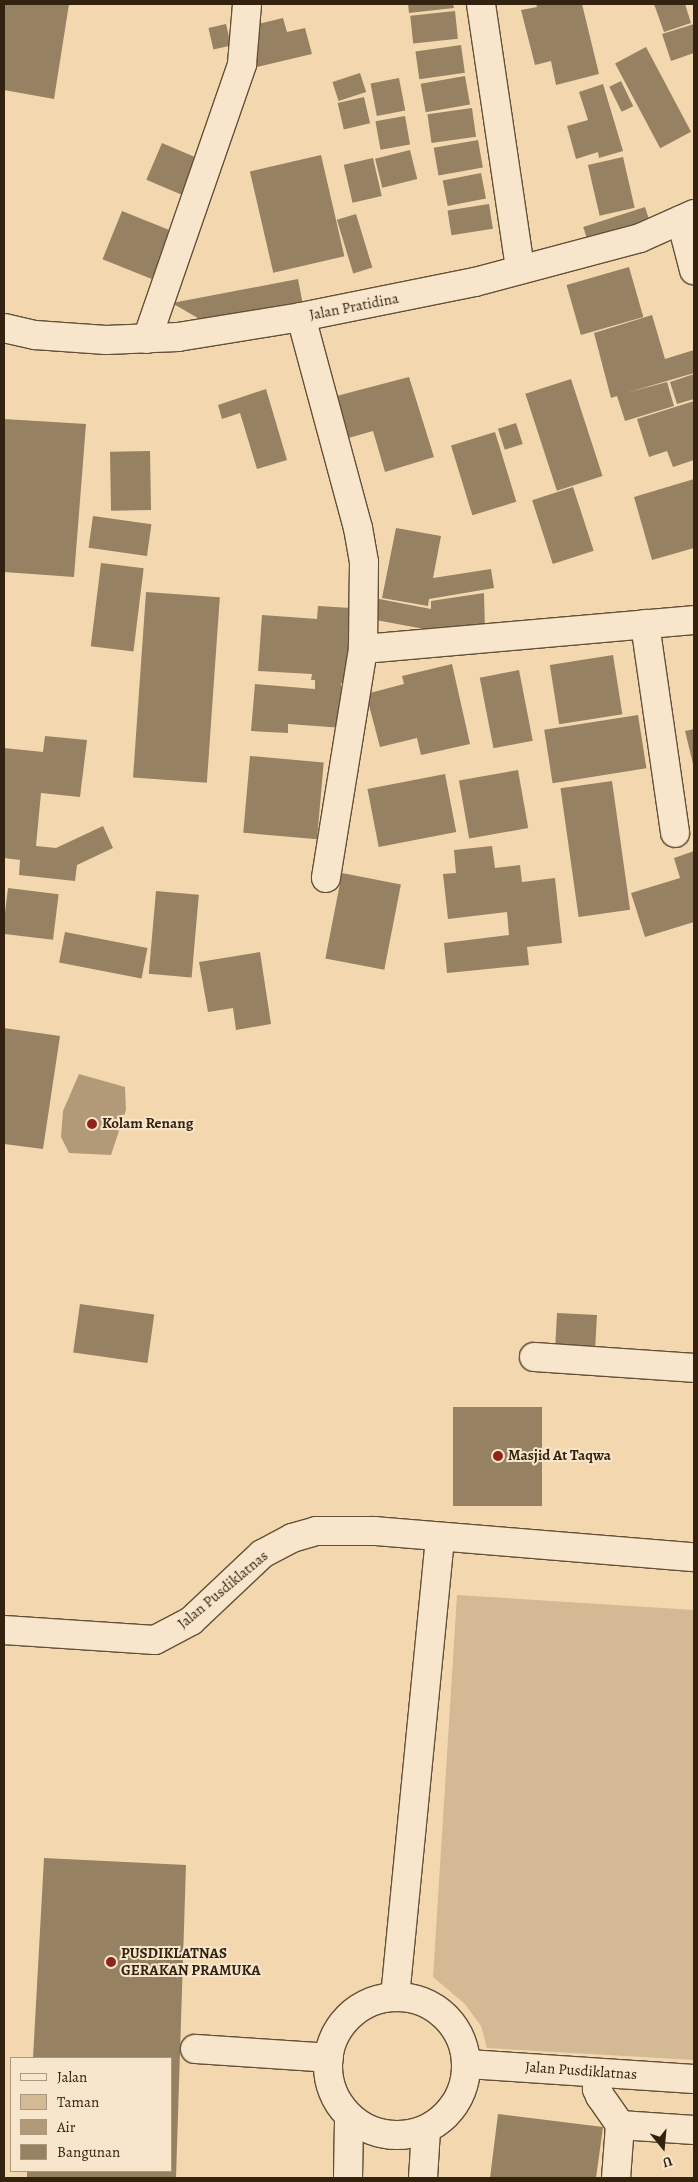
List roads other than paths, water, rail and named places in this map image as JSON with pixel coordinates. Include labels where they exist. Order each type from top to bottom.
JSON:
[{"type":"street","points":[[147,339],[242,64],[246,4]]},
{"type":"street","points":[[481,4],[520,269]]},
{"type":"street","points":[[688,217],[694,270]]},
{"type":"street","name":"Jalan Pratidina","points":[[4,328],[35,335],[106,340],[178,337],[301,317],[475,282],[640,238],[688,217]]},
{"type":"street","points":[[301,317],[358,528],[364,562],[363,649],[326,878]]},
{"type":"street","points":[[363,649],[694,620]]},
{"type":"street","points":[[645,624],[675,833]]},
{"type":"street","points":[[534,1357],[694,1368]]},
{"type":"street","name":"Jalan Pusdiklatnas","points":[[4,1630],[155,1640],[191,1621],[262,1554],[292,1538],[316,1531],[344,1530],[694,1557]]},
{"type":"street","points":[[395,1997],[440,1538]]},
{"type":"street","points":[[395,1997],[422,2001],[446,2015],[462,2038],[468,2064],[463,2091],[448,2114],[426,2130],[400,2136],[372,2132],[349,2118],[333,2096],[327,2069],[329,2058],[332,2042],[346,2019],[368,2003],[395,1997]]},
{"type":"street","points":[[195,2049],[329,2058]]},
{"type":"street","name":"Jalan Pusdiklatnas","points":[[468,2064],[694,2079]]},
{"type":"street","points":[[598,2073],[597,2088],[600,2096],[620,2126],[616,2178]]},
{"type":"street","points":[[348,2178],[349,2118]]},
{"type":"street","points":[[620,2126],[694,2130]]},
{"type":"street","points":[[423,2178],[426,2130]]},
{"type":"water","name":"Kolam Renang","points":[[79,1074],[125,1087],[126,1110],[111,1155],[69,1153],[61,1137],[63,1111]]},
{"type":"place","name":"Kolam Renang","points":[[92,1124]]},
{"type":"place","name":"Masjid At Taqwa","points":[[498,1456]]},
{"type":"place","name":"PUSDIKLATNAS GERAKAN PRAMUKA","points":[[111,1962]]}]
